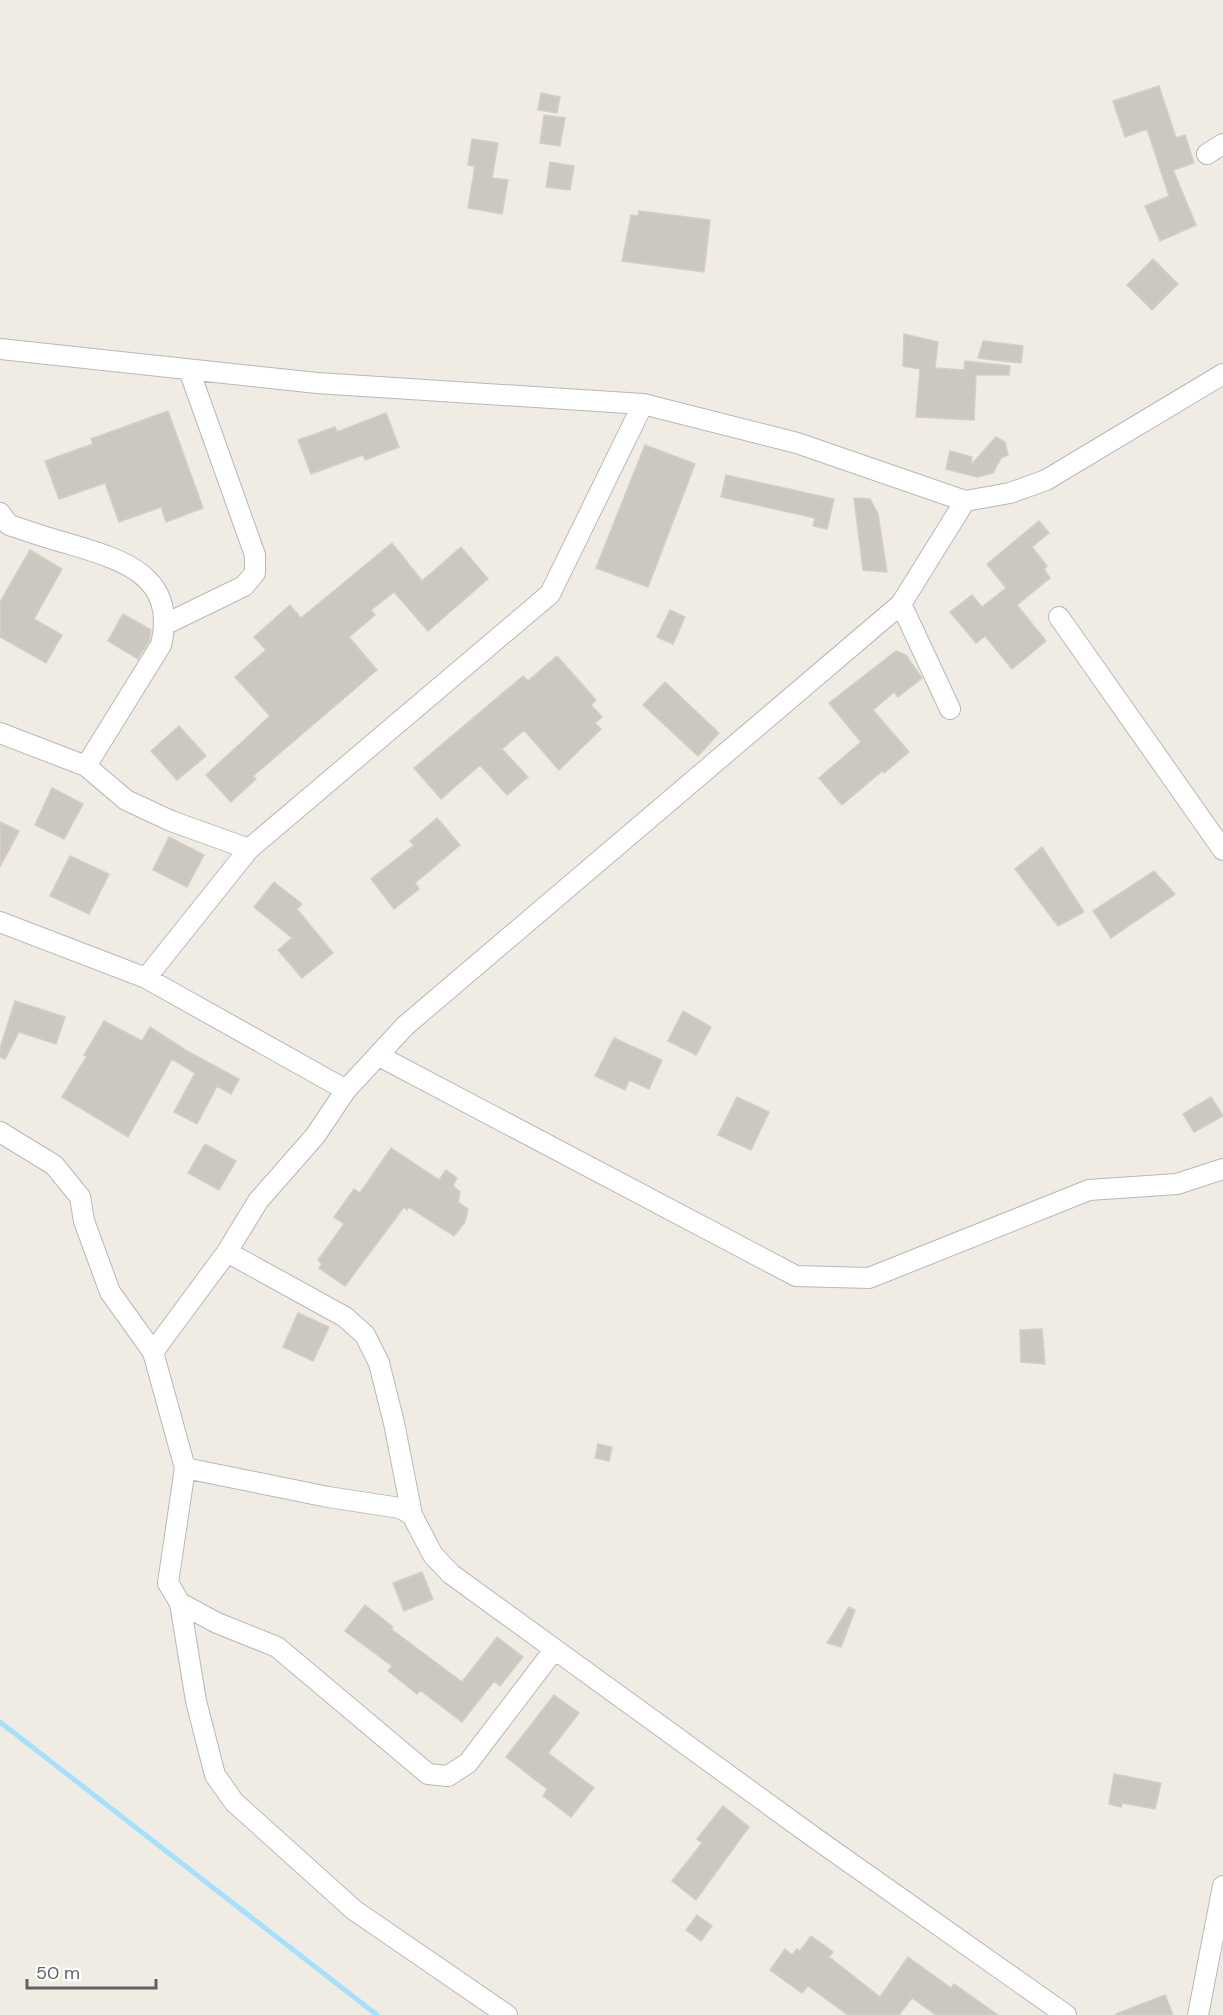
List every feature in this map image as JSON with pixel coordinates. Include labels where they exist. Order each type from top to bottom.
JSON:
[{"type":"street","points":[[0,349],[317,383],[643,404],[796,443],[965,501],[1010,493],[1046,480],[1223,374]]},
{"type":"street","points":[[166,624],[244,586],[255,573],[255,555],[189,370]]},
{"type":"street","points":[[146,978],[249,849],[550,594],[643,404]]},
{"type":"street","points":[[153,1352],[227,1252],[258,1201],[315,1136],[346,1090],[405,1026],[901,604],[965,501]]},
{"type":"street","points":[[0,513],[9,525],[129,564],[152,584],[164,612],[166,624],[161,645],[86,766]]},
{"type":"street","points":[[901,604],[950,709]]},
{"type":"street","points":[[1059,617],[1223,850]]},
{"type":"street","points":[[0,734],[86,766],[126,801],[171,821],[249,849]]},
{"type":"street","points":[[0,922],[146,978],[346,1090]]},
{"type":"street","points":[[379,1056],[796,1276],[869,1278],[1089,1190],[1177,1184],[1223,1169]]},
{"type":"street","points":[[0,1132],[54,1165],[80,1197],[84,1221],[110,1292],[153,1352],[185,1468],[168,1583],[180,1603],[196,1701],[215,1775],[234,1802],[354,1910],[507,2015]]},
{"type":"street","points":[[227,1252],[345,1317],[365,1335],[379,1363],[394,1423],[412,1515],[433,1555],[451,1574],[1066,2015]]},
{"type":"street","points":[[185,1468],[328,1497],[400,1508],[412,1515]]},
{"type":"street","points":[[180,1603],[217,1623],[277,1647],[428,1774],[448,1776],[468,1763],[554,1650]]},
{"type":"street","points":[[1198,2015],[1216,1950],[1223,1886]]},
{"type":"building","points":[[1159,86],[1176,138],[1185,135],[1194,163],[1173,170],[1196,225],[1160,241],[1145,206],[1169,196],[1147,129],[1125,137],[1113,101]]},
{"type":"building","points":[[541,93],[560,97],[557,113],[538,110]]},
{"type":"building","points":[[544,115],[565,118],[560,146],[540,143]]},
{"type":"building","points":[[472,139],[498,143],[492,178],[508,180],[502,214],[468,208],[475,166],[468,165]]},
{"type":"building","points":[[550,162],[574,166],[570,190],[546,187]]},
{"type":"building","points":[[639,211],[710,220],[704,272],[622,261],[631,215],[638,216]]},
{"type":"building","points":[[1153,259],[1178,284],[1152,310],[1127,285]]},
{"type":"building","points":[[904,334],[938,342],[935,368],[964,370],[965,361],[1010,366],[1009,375],[976,375],[974,420],[916,417],[920,369],[903,366]]},
{"type":"building","points":[[983,341],[1023,346],[1021,363],[978,358]]},
{"type":"building","points":[[168,411],[203,508],[166,522],[161,507],[119,522],[105,483],[59,499],[45,461],[93,444],[91,439]]},
{"type":"building","points":[[386,413],[399,447],[365,460],[363,455],[311,474],[298,440],[335,427],[337,432]]},
{"type":"building","points":[[996,437],[1005,442],[1008,455],[1001,458],[993,473],[977,477],[946,469],[950,451],[972,457],[971,465]]},
{"type":"building","points":[[645,445],[695,464],[648,587],[596,568]]},
{"type":"building","points":[[726,475],[834,499],[827,529],[813,526],[815,518],[721,497]]},
{"type":"building","points":[[854,498],[870,499],[878,514],[887,572],[863,570]]},
{"type":"building","points":[[1039,521],[1049,533],[1032,547],[1047,566],[1044,569],[1050,578],[1017,605],[1046,641],[1012,669],[985,636],[976,643],[950,612],[972,595],[982,607],[1006,588],[987,564]]},
{"type":"building","points":[[392,543],[422,581],[461,547],[488,579],[428,631],[394,592],[371,610],[375,615],[349,637],[377,670],[253,776],[256,779],[231,802],[206,775],[270,716],[235,677],[266,650],[254,637],[290,605],[301,618]]},
{"type":"building","points":[[30,550],[62,569],[34,619],[62,635],[46,663],[0,637],[0,602]]},
{"type":"building","points":[[670,610],[685,617],[673,644],[657,637]]},
{"type":"building","points":[[123,614],[151,630],[149,641],[138,659],[108,641]]},
{"type":"building","points":[[896,651],[906,655],[922,678],[898,697],[894,692],[873,710],[909,752],[884,773],[882,771],[842,805],[819,778],[861,742],[829,703]]},
{"type":"building","points":[[557,656],[596,700],[591,705],[602,717],[595,723],[601,729],[559,770],[524,730],[502,749],[528,777],[507,795],[480,765],[441,799],[414,768],[523,676],[528,681]]},
{"type":"building","points":[[665,682],[719,733],[698,756],[643,705]]},
{"type":"building","points":[[179,726],[206,756],[177,780],[151,751]]},
{"type":"building","points":[[52,788],[83,804],[64,839],[35,825]]},
{"type":"building","points":[[437,818],[460,845],[415,883],[419,889],[394,909],[371,879],[414,845],[410,841]]},
{"type":"building","points":[[0,822],[19,831],[0,867]]},
{"type":"building","points":[[169,837],[204,855],[187,887],[153,870]]},
{"type":"building","points":[[1042,847],[1084,912],[1058,926],[1015,869]]},
{"type":"building","points":[[70,856],[109,874],[89,914],[50,896]]},
{"type":"building","points":[[1154,871],[1175,894],[1111,938],[1093,911]]},
{"type":"building","points":[[274,882],[302,904],[297,909],[333,953],[302,978],[278,950],[292,938],[254,907]]},
{"type":"building","points":[[15,1001],[65,1017],[56,1044],[19,1032],[5,1059],[0,1057],[0,1048]]},
{"type":"building","points":[[683,1011],[711,1027],[696,1055],[668,1041]]},
{"type":"building","points":[[104,1021],[142,1041],[150,1027],[187,1051],[239,1079],[231,1094],[217,1086],[197,1124],[174,1112],[195,1073],[172,1059],[128,1137],[62,1097],[87,1056],[84,1055]]},
{"type":"building","points":[[614,1038],[662,1060],[649,1089],[629,1080],[625,1090],[595,1076]]},
{"type":"building","points":[[737,1097],[769,1112],[751,1150],[718,1135]]},
{"type":"building","points":[[1211,1097],[1223,1116],[1194,1132],[1183,1114]]},
{"type":"building","points":[[205,1144],[236,1161],[219,1190],[188,1173]]},
{"type":"building","points":[[391,1148],[439,1180],[446,1170],[457,1178],[453,1186],[460,1192],[458,1202],[468,1209],[465,1222],[454,1236],[409,1207],[407,1210],[404,1207],[345,1286],[319,1268],[322,1264],[318,1260],[344,1224],[334,1217],[354,1189],[360,1193]]},
{"type":"building","points":[[298,1313],[329,1327],[313,1361],[283,1347]]},
{"type":"building","points":[[1042,1329],[1045,1364],[1021,1362],[1020,1330]]},
{"type":"building","points":[[598,1444],[612,1447],[609,1461],[595,1458]]},
{"type":"building","points":[[422,1572],[433,1599],[404,1611],[393,1583]]},
{"type":"building","points":[[365,1605],[393,1627],[391,1629],[462,1682],[497,1637],[523,1657],[500,1686],[494,1681],[462,1722],[420,1690],[417,1694],[388,1671],[392,1666],[345,1631]]},
{"type":"building","points":[[849,1607],[855,1610],[841,1647],[827,1643]]},
{"type":"building","points":[[554,1695],[579,1713],[548,1753],[594,1788],[571,1817],[543,1796],[547,1789],[506,1757]]},
{"type":"building","points":[[1114,1774],[1161,1783],[1155,1809],[1122,1803],[1121,1807],[1109,1804]]},
{"type":"building","points":[[723,1806],[749,1827],[696,1900],[672,1881],[702,1843],[697,1839]]},
{"type":"building","points":[[697,1915],[712,1926],[701,1941],[686,1930]]},
{"type":"building","points":[[811,1936],[833,1952],[829,1957],[880,1997],[908,1957],[951,1988],[954,1984],[998,2015],[936,2015],[912,1998],[899,2015],[848,2015],[808,1986],[802,1993],[770,1970],[785,1949],[792,1955],[797,1949],[800,1951]]},
{"type":"building","points":[[1165,1995],[1173,2015],[1116,2015],[1116,2014]]},
{"type":"waterway","points":[[0,1722],[377,2015]]}]
